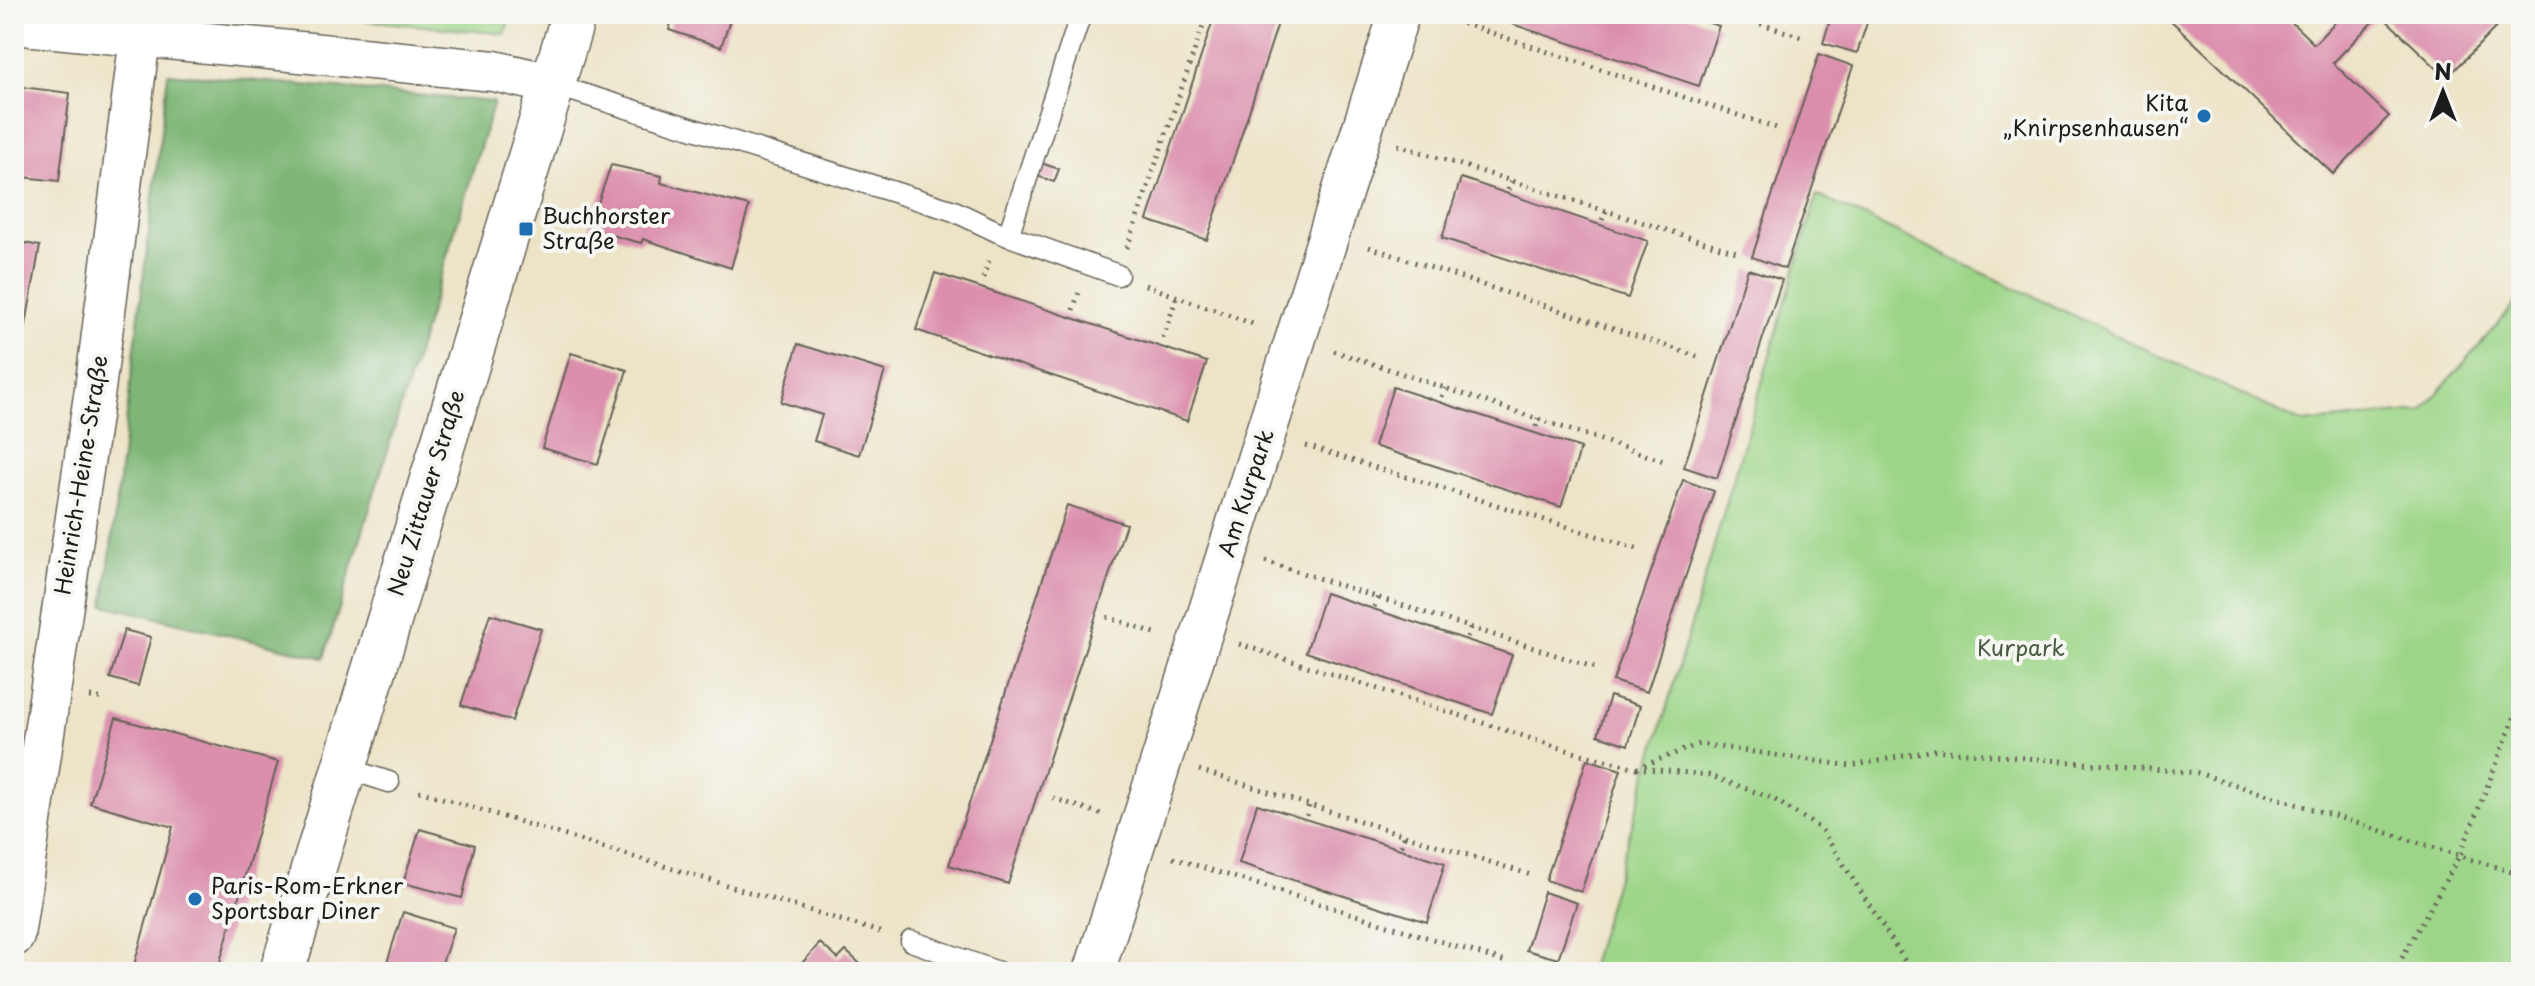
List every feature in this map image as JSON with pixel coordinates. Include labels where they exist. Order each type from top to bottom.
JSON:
[{"type":"main road","name":"Neu Zittauer Straße","points":[[282,972],[574,14]]},
{"type":"street","name":"Am Kurpark","points":[[1094,972],[1399,14]]},
{"type":"street","points":[[14,24],[143,25],[494,71],[551,84]]},
{"type":"street","name":"Heinrich-Heine-Straße","points":[[14,936],[97,374],[143,25]]},
{"type":"lane","points":[[1008,236],[1081,14]]},
{"type":"lane","points":[[551,84],[954,211],[1008,236],[1118,275]]},
{"type":"lane","points":[[342,767],[389,782]]},
{"type":"lane","points":[[911,941],[998,972]]},
{"type":"path","points":[[1207,14],[1118,275],[1295,339],[1667,462]]},
{"type":"path","points":[[1432,14],[1777,128]]},
{"type":"path","points":[[1730,14],[1805,38]]},
{"type":"path","points":[[1389,142],[1736,252]]},
{"type":"path","points":[[1508,190],[1511,181]]},
{"type":"path","points":[[1602,220],[1606,211]]},
{"type":"path","points":[[1356,243],[1702,358]]},
{"type":"path","points":[[1163,338],[1177,296]]},
{"type":"path","points":[[1442,397],[1445,388]]},
{"type":"path","points":[[1536,427],[1538,418]]},
{"type":"path","points":[[1293,442],[1639,549]]},
{"type":"path","points":[[1256,558],[1599,669]]},
{"type":"path","points":[[1374,607],[1378,597]]},
{"type":"path","points":[[1107,617],[1170,639]]},
{"type":"path","points":[[1467,637],[1471,626]]},
{"type":"path","points":[[1231,641],[1573,752],[1637,768],[1708,775],[1772,798],[1821,829],[1912,972]]},
{"type":"path","points":[[2394,972],[2461,853],[2521,701]]},
{"type":"path","points":[[1637,768],[1699,744],[1851,766],[1934,750],[2198,773],[2461,853],[2521,875]]},
{"type":"path","points":[[1192,768],[1534,876]]},
{"type":"path","points":[[389,782],[911,941]]},
{"type":"path","points":[[1053,798],[1113,818]]},
{"type":"path","points":[[1307,816],[1309,805]]},
{"type":"path","points":[[1401,846],[1404,835]]},
{"type":"path","points":[[1165,856],[1506,962]]},
{"type":"green space","points":[[301,14],[511,14],[505,34]]},
{"type":"green space","points":[[168,73],[494,102],[324,658],[104,605]]},
{"type":"green space","name":"Kurpark","points":[[1817,195],[2303,423],[2422,411],[2521,297],[2521,972],[1589,972]]},
{"type":"building","points":[[674,14],[732,14],[721,47],[669,30]]},
{"type":"building","points":[[1215,14],[1281,14],[1207,240],[1147,220]]},
{"type":"building","points":[[1516,14],[1681,14],[1719,26],[1699,86],[1512,24]]},
{"type":"building","points":[[1832,14],[1870,14],[1857,53],[1823,43]]},
{"type":"building","points":[[2164,14],[2283,14],[2314,44],[2343,14],[2380,14],[2333,63],[2389,116],[2333,174]]},
{"type":"building","points":[[2380,14],[2494,14],[2502,21],[2447,78]]},
{"type":"building","points":[[1819,54],[1853,66],[1785,269],[1752,257]]},
{"type":"building","points":[[14,86],[70,93],[59,181],[14,176]]},
{"type":"building","points":[[1041,163],[1059,169],[1054,182],[1037,176]]},
{"type":"building","points":[[611,165],[662,176],[661,183],[749,206],[731,268],[643,239],[641,243],[589,229]]},
{"type":"building","points":[[1461,178],[1648,241],[1628,298],[1442,238]]},
{"type":"building","points":[[14,241],[40,246],[20,358],[14,357]]},
{"type":"building","points":[[1748,269],[1782,280],[1717,478],[1684,467]]},
{"type":"building","points":[[935,273],[1207,362],[1187,421],[916,330]]},
{"type":"building","points":[[798,344],[885,371],[859,455],[814,441],[822,415],[781,402]]},
{"type":"building","points":[[571,353],[627,370],[598,464],[542,448]]},
{"type":"building","points":[[1393,387],[1581,448],[1561,507],[1374,446]]},
{"type":"building","points":[[1683,480],[1714,491],[1647,692],[1613,681]]},
{"type":"building","points":[[1067,505],[1126,524],[1008,884],[949,865]]},
{"type":"building","points":[[1325,593],[1512,655],[1492,714],[1306,652]]},
{"type":"building","points":[[490,614],[541,629],[512,721],[461,705]]},
{"type":"building","points":[[124,630],[151,637],[138,686],[110,678]]},
{"type":"building","points":[[1610,696],[1640,706],[1628,745],[1598,735]]},
{"type":"building","name":"Paris-Rom-Erkner Sportsbar Diner","points":[[116,718],[278,762],[217,972],[132,972],[173,827],[90,803]]},
{"type":"building","points":[[1587,759],[1621,770],[1581,892],[1546,880]]},
{"type":"building","points":[[1257,804],[1445,863],[1427,922],[1239,863]]},
{"type":"building","points":[[420,829],[475,845],[462,898],[403,883]]},
{"type":"building","points":[[1544,892],[1577,903],[1558,959],[1526,950]]},
{"type":"building","points":[[403,912],[454,928],[439,972],[384,972]]},
{"type":"building","points":[[820,943],[838,959],[846,951],[869,972],[794,972]]},
{"type":"place","name":"Kita „Knirpsenhausen“","points":[[2204,116]]},
{"type":"place","name":"Buchhorster Straße","points":[[526,229]]},
{"type":"place","name":"Paris-Rom-Erkner Sportsbar Diner","points":[[195,899]]}]
